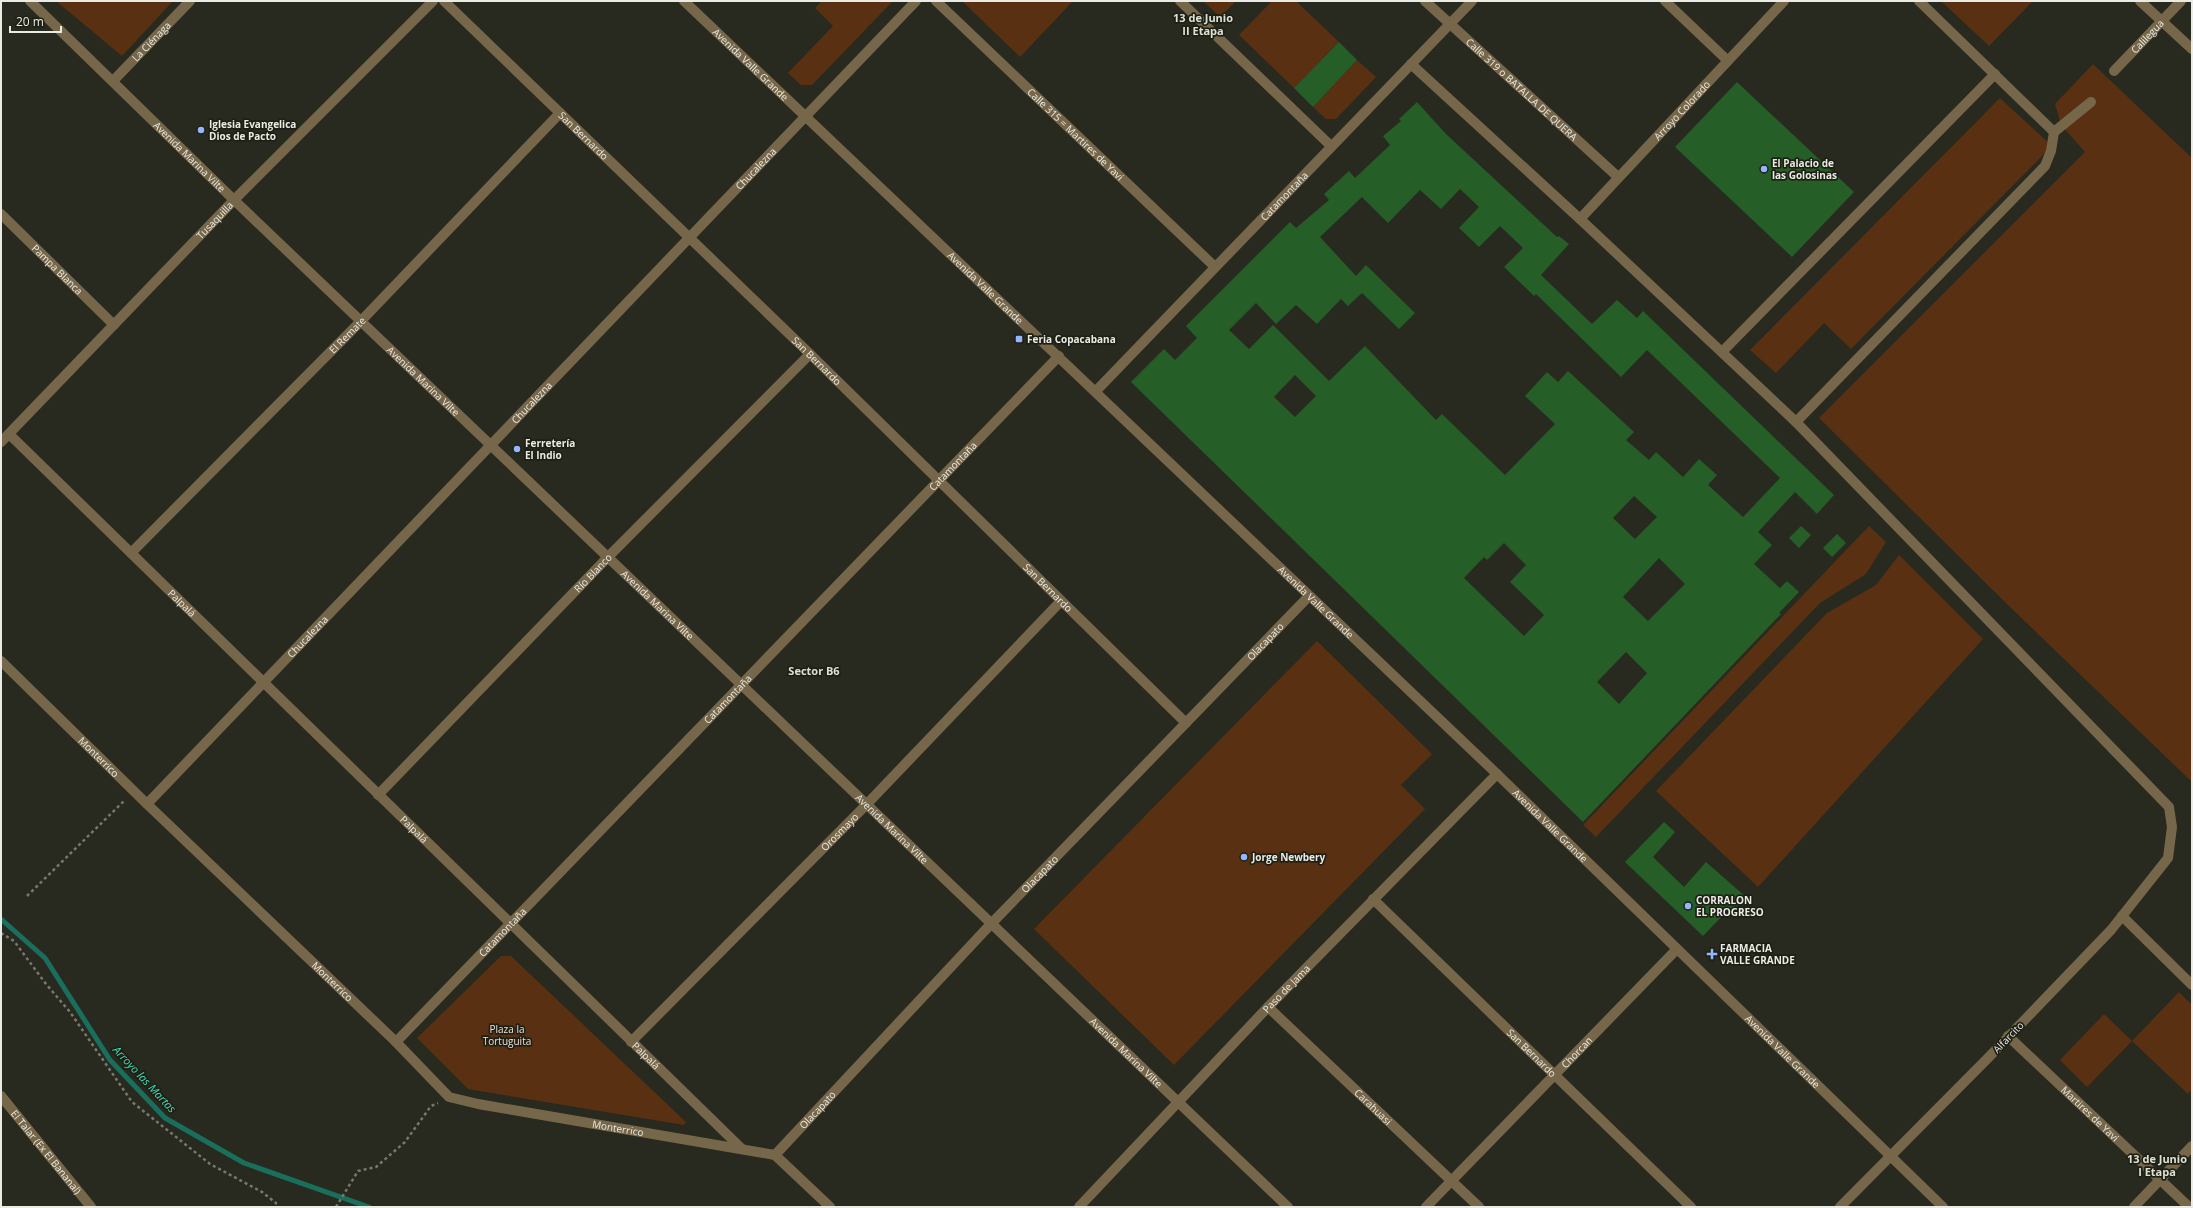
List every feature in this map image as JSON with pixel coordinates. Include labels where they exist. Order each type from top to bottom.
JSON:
[{"type":"street","name":"Avenida Marina Vilte","points":[[30,1],[234,200],[741,684],[990,925],[1288,1207]]},
{"type":"street","name":"La Ciénaga","points":[[113,81],[190,1]]},
{"type":"street","name":"Tusaquilla","points":[[1,442],[234,200],[433,1]]},
{"type":"street","name":"San Bernardo","points":[[444,1],[940,480],[1186,723]]},
{"type":"street","name":"Avenida Valle Grande","points":[[684,1],[1096,391],[1497,774],[1943,1207]]},
{"type":"street","name":"Chucalezna","points":[[147,804],[916,1]]},
{"type":"street","name":"Calle 315 = Martires de Yavi","points":[[936,1],[1215,267]]},
{"type":"street","points":[[1180,1],[1331,146]]},
{"type":"street","name":"Calle 319 o BATALLA DE QUERA","points":[[1425,1],[1618,178]]},
{"type":"street","name":"Catamontaña","points":[[1096,391],[1472,1]]},
{"type":"street","points":[[1665,1],[1727,60]]},
{"type":"street","name":"Arroyo Colorado","points":[[1580,219],[1727,60],[1784,1]]},
{"type":"street","points":[[1919,1],[2054,132]]},
{"type":"street","points":[[2140,1],[2192,49]]},
{"type":"street","name":"Calilegua","points":[[2114,71],[2181,1]]},
{"type":"street","points":[[1411,64],[1580,219],[1796,422],[2045,166],[2051,151],[2054,132],[2091,102]]},
{"type":"street","points":[[1722,352],[1995,74]]},
{"type":"street","name":"El Remate","points":[[131,553],[361,321],[560,113]]},
{"type":"street","name":"Pampa Blanca","points":[[1,214],[114,325]]},
{"type":"street","name":"Río Blanco","points":[[378,794],[608,557],[810,354]]},
{"type":"street","name":"Catamontaña","points":[[396,1042],[511,925],[741,684],[1059,356]]},
{"type":"street","name":"Alfarcito","points":[[1796,422],[2169,807],[2172,827],[2168,858],[2122,916],[2008,1036],[1840,1207]]},
{"type":"street","name":"Palpalá","points":[[9,434],[741,1148]]},
{"type":"street","name":"Olacapato","points":[[775,1155],[990,925],[1309,596]]},
{"type":"street","name":"Orosmayo","points":[[631,1042],[866,805],[1062,601]]},
{"type":"street","name":"Monterrico","points":[[1,661],[147,804],[396,1042],[449,1097],[478,1104],[741,1148]]},
{"type":"street","name":"Paso de Jama","points":[[1079,1207],[1268,1006],[1497,774]]},
{"type":"street","name":"San Bernardo","points":[[1373,900],[1691,1207]]},
{"type":"street","points":[[2122,916],[2192,985]]},
{"type":"street","name":"Chorcan","points":[[1426,1207],[1677,949]]},
{"type":"street","name":"Carahuasi","points":[[1268,1006],[1479,1207]]},
{"type":"street","name":"Martires de Yavi","points":[[2008,1036],[2190,1207]]},
{"type":"street","name":"El Talar (Ex El Bananal)","points":[[1,1096],[91,1207]]},
{"type":"street","points":[[2134,1207],[2192,1146]]},
{"type":"street","points":[[741,1148],[775,1155],[830,1207]]},
{"type":"path","points":[[27,896],[134,791]]},
{"type":"path","points":[[1,933],[14,941],[46,984],[70,1012],[132,1102],[210,1164],[262,1192],[276,1202],[275,1207]]},
{"type":"path","points":[[336,1207],[358,1171],[376,1167],[405,1142],[431,1106],[449,1097]]},
{"type":"green space","points":[[56,1],[173,1],[122,56]]},
{"type":"green space","points":[[822,1],[891,1],[891,3],[812,85],[801,85],[788,73],[833,26],[815,8]]},
{"type":"green space","points":[[962,1],[1073,1],[1020,57]]},
{"type":"green space","points":[[1203,1],[1236,1],[1220,17]]},
{"type":"green space","points":[[1272,1],[1296,1],[1339,42],[1294,88],[1239,35]]},
{"type":"green space","points":[[1941,1],[2033,1],[1989,46]]},
{"type":"green space","points":[[1357,60],[1376,77],[1336,119],[1326,119],[1313,107]]},
{"type":"green space","points":[[2093,64],[2192,158],[2192,782],[2011,608],[1819,418],[2085,152],[2061,125],[2055,104]]},
{"type":"green space","points":[[2000,98],[2052,146],[1851,349],[1824,323],[1776,373],[1750,350]]},
{"type":"green space","points":[[1869,526],[1886,542],[1866,574],[1820,603],[1596,837],[1583,825]]},
{"type":"green space","points":[[1899,555],[1983,639],[1758,887],[1656,791],[1827,613],[1876,585]]},
{"type":"green space","name":"Jorge Newbery","points":[[1317,641],[1432,754],[1401,785],[1425,809],[1174,1065],[1034,929]]},
{"type":"green space","name":"Plaza la Tortuguita","points":[[501,956],[511,956],[686,1122],[684,1125],[468,1089],[417,1038]]},
{"type":"green space","points":[[2179,992],[2192,1005],[2192,1089],[2188,1094],[2132,1041]]},
{"type":"green space","points":[[2104,1014],[2132,1041],[2087,1087],[2060,1060]]},
{"type":"building","points":[[1339,42],[1357,60],[1313,107],[1294,88]]},
{"type":"building","name":"El Palacio de las Golosinas","points":[[1737,82],[1854,192],[1792,257],[1675,147]]},
{"type":"building","points":[[1417,102],[1446,134],[1557,237],[1559,236],[1569,244],[1541,275],[1592,324],[1617,300],[1637,318],[1643,311],[1834,495],[1817,514],[1795,492],[1758,532],[1772,545],[1754,564],[1780,588],[1787,581],[1799,592],[1779,613],[1781,614],[1583,822],[1131,382],[1164,349],[1175,360],[1197,338],[1186,326],[1290,222],[1296,228],[1329,200],[1324,194],[1349,171],[1355,178],[1390,145],[1383,136],[1401,121],[1399,119]],"holes":[[[1460,189],[1479,207],[1459,228],[1479,247],[1500,226],[1523,248],[1504,267],[1534,296],[1536,294],[1621,377],[1647,350],[1780,478],[1743,517],[1708,485],[1717,475],[1699,459],[1683,477],[1656,452],[1649,460],[1626,440],[1634,432],[1568,371],[1558,382],[1547,372],[1525,396],[1555,424],[1505,475],[1442,414],[1436,420],[1365,346],[1329,381],[1273,325],[1249,349],[1229,330],[1256,303],[1276,324],[1296,305],[1317,324],[1341,299],[1348,306],[1362,293],[1399,329],[1415,313],[1366,265],[1356,276],[1320,237],[1362,197],[1388,223],[1420,190],[1441,209]],[[1295,375],[1316,396],[1295,417],[1274,397]],[[1634,496],[1657,517],[1635,539],[1613,518]],[[1504,543],[1526,565],[1510,582],[1544,615],[1524,636],[1464,578],[1484,557],[1487,560]],[[1659,558],[1685,584],[1648,621],[1623,597]],[[1626,652],[1647,673],[1619,704],[1597,682]]]},
{"type":"building","points":[[1801,526],[1811,535],[1799,548],[1789,538]]},
{"type":"building","points":[[1837,534],[1846,543],[1832,557],[1823,548]]},
{"type":"building","points":[[1664,822],[1675,832],[1653,857],[1684,887],[1706,862],[1746,897],[1730,914],[1727,911],[1703,936],[1625,862]]},
{"type":"waterway","name":"Arroyo las Martas","points":[[1,919],[45,958],[110,1060],[165,1118],[244,1163],[369,1207]]},
{"type":"place","name":"Iglesia Evangelica Dios de Pacto","points":[[201,130]]},
{"type":"place","name":"El Palacio de las Golosinas","points":[[1764,169]]},
{"type":"place","name":"Feria Copacabana","points":[[1019,339]]},
{"type":"place","name":"Ferretería El Indio","points":[[517,449]]},
{"type":"place","name":"Jorge Newbery","points":[[1244,857]]},
{"type":"place","name":"CORRALON EL PROGRESO","points":[[1688,906]]},
{"type":"place","name":"FARMACIA VALLE GRANDE","points":[[1712,954]]},
{"type":"district","name":"13 de Junio II Etapa","points":[[1203,23]]},
{"type":"district","name":"Sector B6","points":[[814,670]]},
{"type":"district","name":"13 de Junio I Etapa","points":[[2157,1164]]}]
